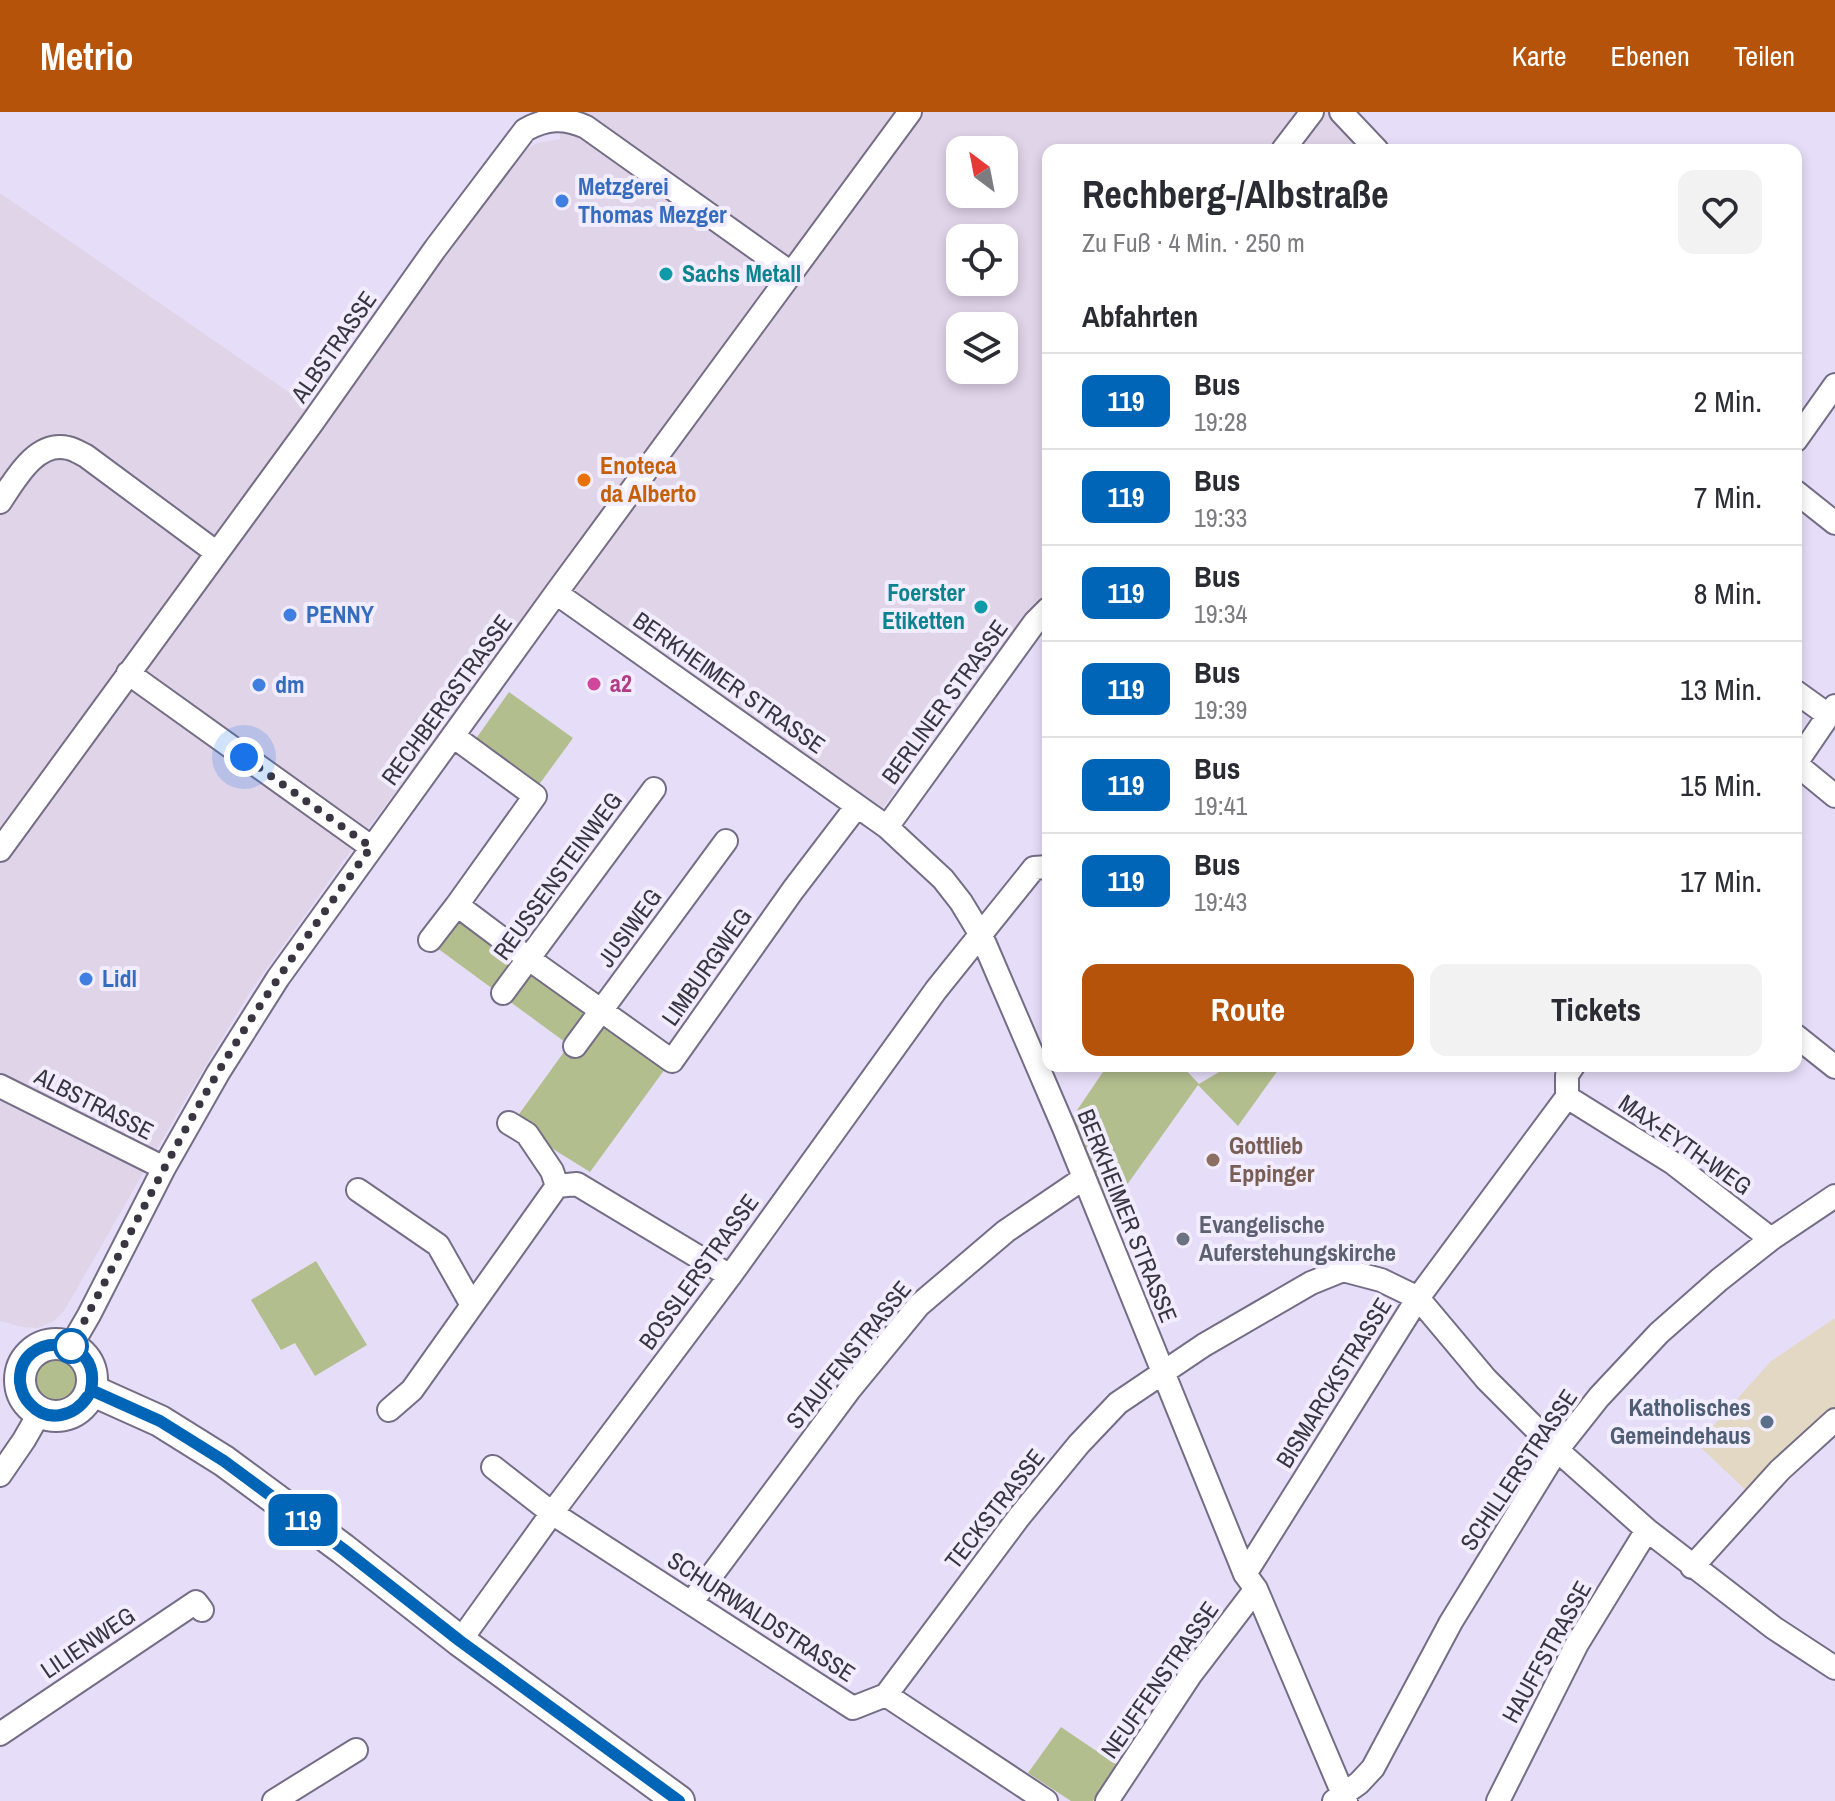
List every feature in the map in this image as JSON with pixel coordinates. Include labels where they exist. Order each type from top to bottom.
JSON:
[{"type":"main road","points":[[59,1343],[71,1346],[87,1361],[92,1376],[91,1390],[83,1403],[70,1413],[57,1416],[40,1412],[22,1391],[20,1373],[12,1360],[45,1345],[59,1343]]},
{"type":"main road","points":[[91,1390],[160,1421],[224,1461],[460,1641],[679,1801]]},
{"type":"street","name":"RECHBERGSTRASSE","points":[[71,1346],[164,1168],[218,1073],[278,978],[910,112]]},
{"type":"street","points":[[1288,144],[1312,112]]},
{"type":"street","points":[[1341,112],[1371,144]]},
{"type":"street","name":"ALBSTRASSE","points":[[0,850],[435,249],[520,136],[533,126],[559,119],[586,127],[791,273]]},
{"type":"street","points":[[1802,432],[1835,385]]},
{"type":"street","points":[[0,502],[37,456],[51,447],[67,447],[86,456],[217,553]]},
{"type":"street","points":[[1802,497],[1835,523]]},
{"type":"street","name":"BERKHEIMER STRASSE","points":[[556,593],[887,827],[943,879],[961,902],[981,935],[1341,1798]]},
{"type":"street","name":"BERLINER STRASSE","points":[[887,827],[1042,615]]},
{"type":"street","points":[[128,673],[371,847]]},
{"type":"street","points":[[1802,695],[1832,710],[1802,755]]},
{"type":"street","points":[[430,940],[535,796],[453,736]]},
{"type":"street","points":[[1802,769],[1835,796]]},
{"type":"street","name":"REUSSENSTEINWEG","points":[[503,993],[654,789]]},
{"type":"street","name":"LIMBURGWEG","points":[[457,905],[672,1061],[793,890],[857,806]]},
{"type":"street","name":"JUSIWEG","points":[[575,1046],[726,841]]},
{"type":"street","name":"BOSSLERSTRASSE","points":[[460,1641],[730,1276],[936,990],[1034,868],[1042,867]]},
{"type":"street","points":[[1802,1041],[1835,1067]]},
{"type":"street","points":[[1565,1072],[1567,1097]]},
{"type":"street","name":"ALBSTRASSE","points":[[0,1086],[164,1168]]},
{"type":"street","name":"MAX-EYTH-WEG","points":[[1567,1097],[1673,1163],[1771,1239]]},
{"type":"street","name":"BISMARCKSTRASSE","points":[[1251,1582],[1418,1298],[1567,1097]]},
{"type":"street","points":[[509,1123],[527,1134],[552,1171],[557,1186]]},
{"type":"street","name":"STAUFENSTRASSE","points":[[691,1603],[850,1389],[919,1305],[1006,1231],[1084,1178]]},
{"type":"street","points":[[389,1410],[412,1390],[557,1186],[577,1184],[730,1276]]},
{"type":"street","points":[[358,1190],[438,1245],[472,1305]]},
{"type":"street","name":"SCHILLERSTRASSE","points":[[1341,1798],[1373,1768],[1451,1622],[1557,1450],[1599,1397],[1659,1333],[1719,1280],[1771,1239],[1835,1196]]},
{"type":"street","name":"TECKSTRASSE","points":[[886,1695],[1019,1517],[1079,1444],[1118,1403],[1204,1345],[1311,1283],[1343,1270],[1381,1280],[1418,1298]]},
{"type":"street","points":[[1418,1298],[1486,1379],[1557,1450],[1647,1530],[1774,1628],[1835,1668]]},
{"type":"street","points":[[0,1475],[40,1412]]},
{"type":"street","points":[[1692,1567],[1780,1470],[1835,1420]]},
{"type":"street","name":"SCHURWALDSTRASSE","points":[[493,1467],[552,1513],[853,1708],[886,1695]]},
{"type":"street","name":"HAUFFSTRASSE","points":[[1498,1801],[1577,1644],[1647,1530]]},
{"type":"street","name":"NEUFFENSTRASSE","points":[[1107,1801],[1251,1582]]},
{"type":"street","name":"LILIENWEG","points":[[0,1734],[196,1602],[202,1610]]},
{"type":"street","points":[[886,1695],[1046,1801]]},
{"type":"street","points":[[274,1801],[356,1750]]},
{"type":"shaded area","points":[[559,112],[1351,112],[1384,144],[1042,144],[1042,600],[1022,618],[870,825],[541,598],[342,863],[250,992],[64,1311],[54,1321],[38,1328],[0,1321],[0,193],[309,406],[330,416],[524,151],[537,143],[560,139]]},
{"type":"shaded area","points":[[1835,1318],[1835,1420],[1754,1498],[1697,1444],[1770,1362]]},
{"type":"green space","points":[[509,692],[573,738],[538,786],[475,740]]},
{"type":"green space","points":[[458,919],[516,964],[497,992],[433,945]]},
{"type":"green space","points":[[530,971],[665,1069],[590,1172],[514,1121],[569,1045],[505,998]]},
{"type":"green space","points":[[1103,1072],[1188,1072],[1199,1084],[1219,1072],[1277,1072],[1238,1126],[1198,1085],[1102,1220],[1065,1128]]},
{"type":"green space","points":[[316,1261],[367,1345],[315,1376],[295,1343],[281,1350],[251,1300]]},
{"type":"green space","points":[[56,1355],[72,1362],[79,1378],[72,1394],[56,1401],[40,1394],[33,1378],[40,1362]]},
{"type":"green space","points":[[1061,1727],[1117,1765],[1093,1801],[1071,1801],[1028,1773]]},
{"type":"bus line","name":"119","points":[[88,1396],[78,1409],[70,1413],[57,1416],[40,1412],[27,1401],[22,1391],[20,1373],[24,1363],[45,1345],[59,1343],[77,1350],[91,1369],[91,1390],[160,1421],[224,1461],[460,1641],[679,1801]]},
{"type":"place","name":"Metzgerei Thomas Mezger","points":[[562,201]]},
{"type":"place","name":"Sachs Metall","points":[[666,274]]},
{"type":"place","name":"Enoteca da Alberto","points":[[584,480]]},
{"type":"place","name":"Foerster Etiketten","points":[[981,607]]},
{"type":"place","name":"PENNY","points":[[290,615]]},
{"type":"place","name":"a2","points":[[594,684]]},
{"type":"place","name":"dm","points":[[259,685]]},
{"type":"place","name":"Lidl","points":[[86,979]]},
{"type":"place","name":"Gottlieb Eppinger","points":[[1213,1160]]},
{"type":"place","name":"Evangelische Auferstehungskirche","points":[[1183,1239]]},
{"type":"place","name":"Katholisches Gemeindehaus","points":[[1767,1422]]},
{"type":"route","points":[[71,1346],[164,1168],[218,1073],[278,978],[371,847],[244,757]]}]
